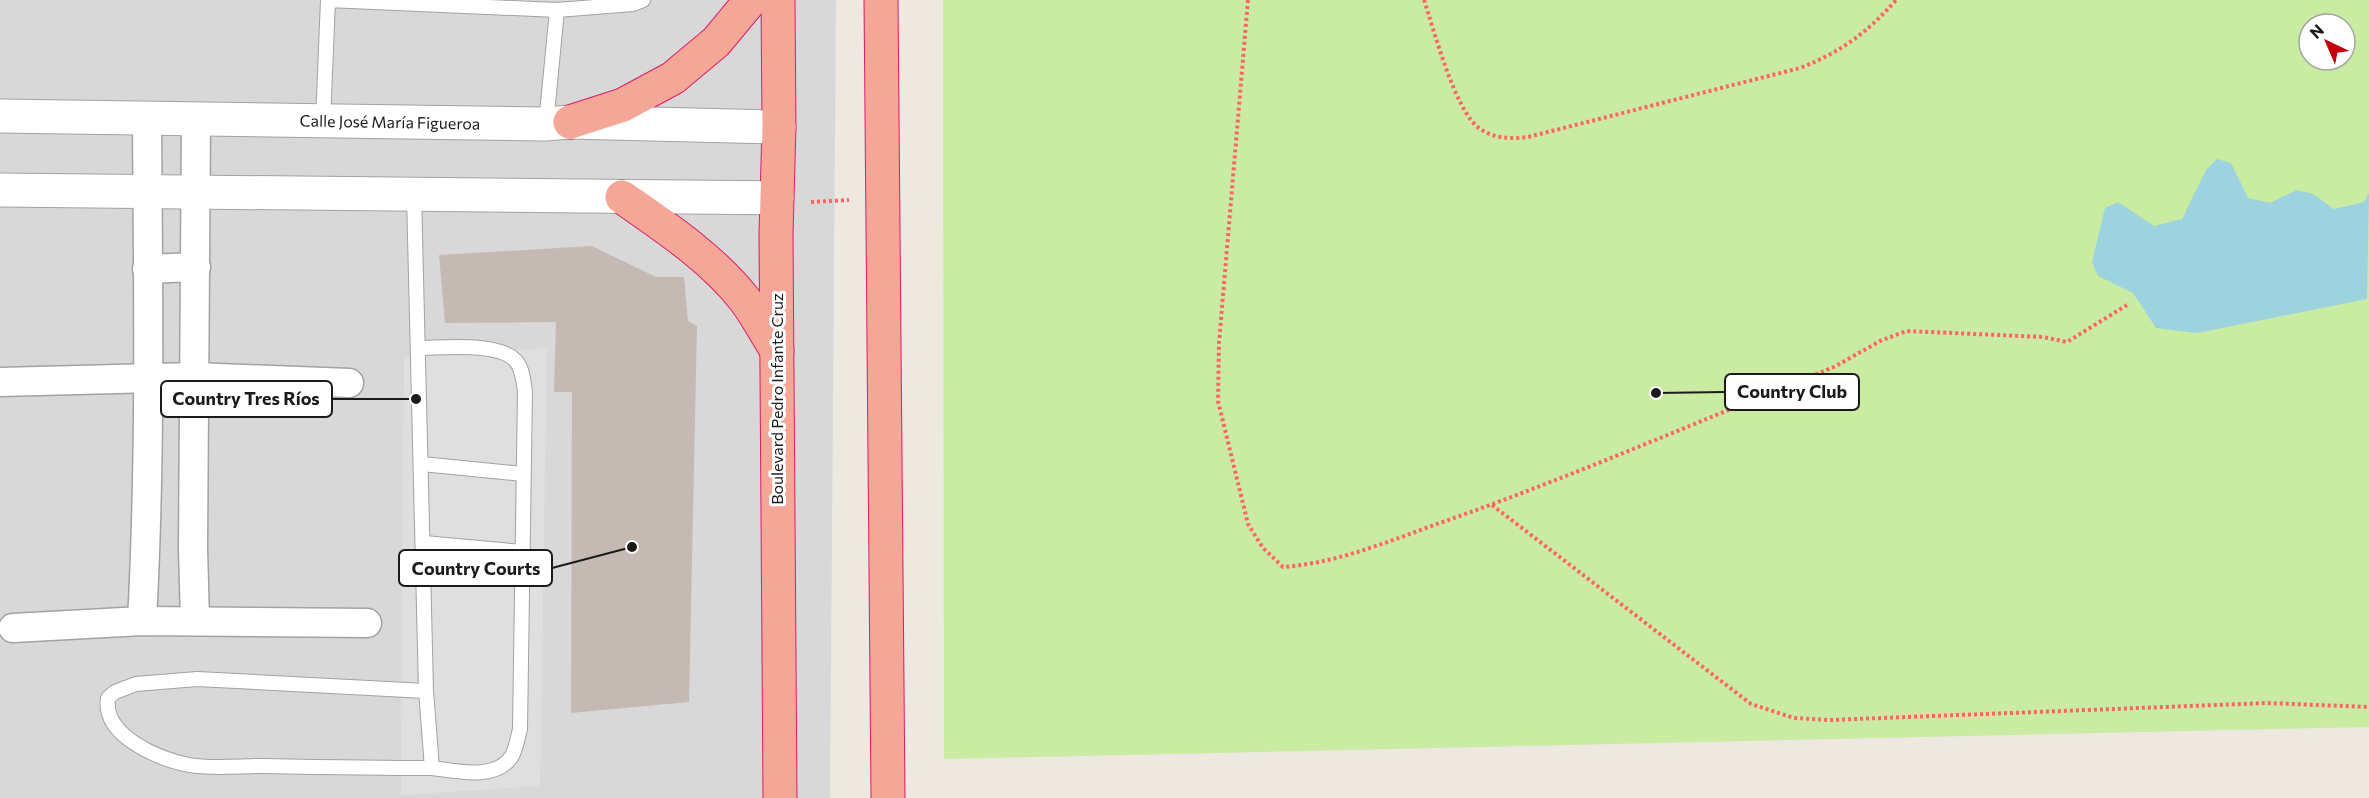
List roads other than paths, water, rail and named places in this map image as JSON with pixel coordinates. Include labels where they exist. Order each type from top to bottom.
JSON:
[{"type":"highway","points":[[558,123],[623,105],[673,78],[716,42],[751,0]]},
{"type":"highway","name":"Boulevard Pedro Infante Cruz","points":[[778,0],[777,351],[780,798]]},
{"type":"highway","points":[[881,0],[888,798]]},
{"type":"highway","points":[[622,197],[678,237],[718,272],[745,300],[777,351]]},
{"type":"street","name":"Calle José María Figueroa","points":[[0,116],[779,127]]},
{"type":"street","points":[[142,621],[147,527],[147,118]]},
{"type":"street","points":[[195,621],[193,548],[196,119]]},
{"type":"street","points":[[0,190],[414,194],[777,201]]},
{"type":"street","points":[[147,269],[196,267]]},
{"type":"street","points":[[0,382],[194,377],[350,383]]},
{"type":"street","points":[[13,628],[142,621],[367,623]]},
{"type":"lane","points":[[323,121],[328,0],[557,10],[633,4],[643,0]]},
{"type":"lane","points":[[557,10],[558,123]]},
{"type":"lane","points":[[414,194],[426,691],[432,768]]},
{"type":"lane","points":[[419,348],[477,348],[506,354],[517,361],[523,374],[525,391],[520,729],[513,754],[505,764],[487,772],[432,768],[190,765],[149,752],[125,736],[111,721],[106,707],[108,698],[115,692],[136,684],[197,680],[426,691]]},
{"type":"lane","points":[[422,464],[523,474]]},
{"type":"lane","points":[[424,543],[522,552]]},
{"type":"water","points":[[2217,159],[2231,163],[2248,198],[2270,203],[2297,190],[2313,194],[2334,209],[2364,202],[2369,193],[2367,299],[2197,333],[2156,328],[2133,293],[2098,276],[2092,262],[2105,208],[2118,202],[2154,226],[2182,219],[2206,170]]},
{"type":"place","name":"Country Club","points":[[1656,393]]},
{"type":"place","name":"Country Tres Ríos","points":[[416,399]]},
{"type":"place","name":"Country Courts","points":[[632,547]]}]
